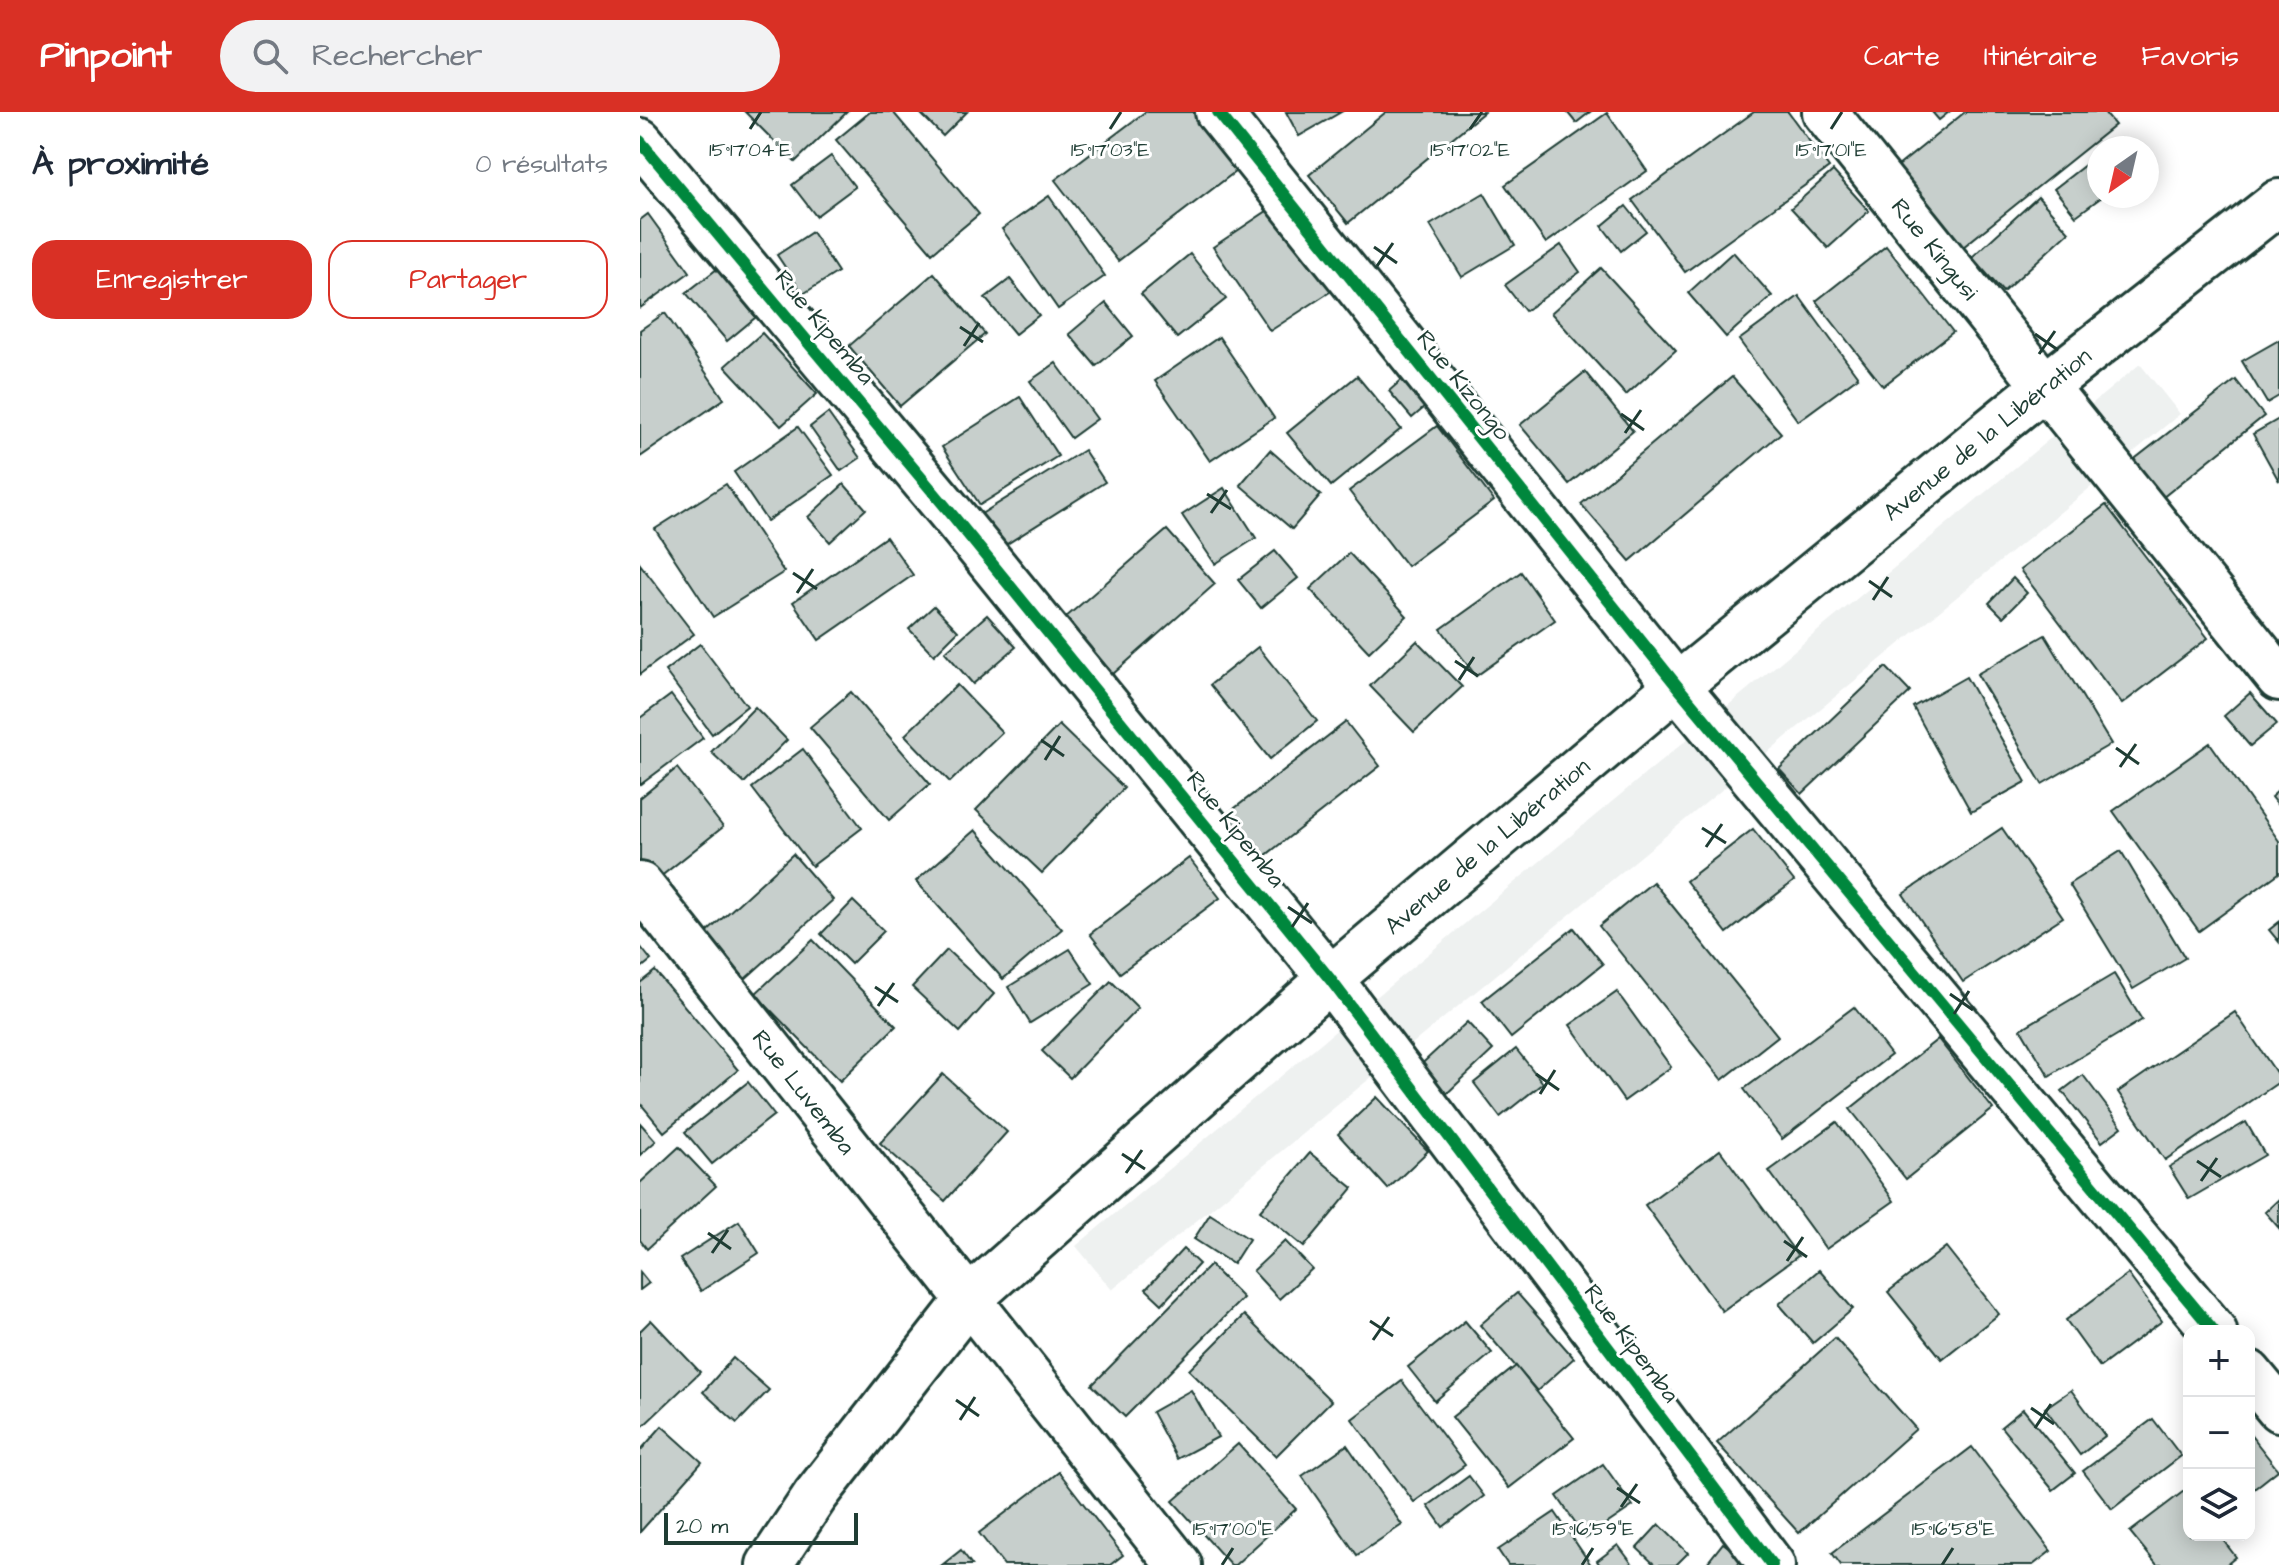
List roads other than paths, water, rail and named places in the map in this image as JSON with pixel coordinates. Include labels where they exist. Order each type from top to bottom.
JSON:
[{"type":"main road","name":"Rue Kizongo","points":[[1218,112],[1677,686],[2209,1325]]},
{"type":"main road","name":"Rue Kingusi","points":[[1825,112],[2279,678]]},
{"type":"main road","name":"Rue Kipemba","points":[[640,141],[949,511],[1330,979],[1772,1565]]},
{"type":"main road","name":"Avenue de la Libération","points":[[769,1565],[815,1496],[969,1299],[1330,979],[1677,686],[2045,386],[2279,202]]},
{"type":"main road","name":"Rue Luvemba","points":[[640,885],[1179,1565]]},
{"type":"main road","points":[[2255,1380],[2279,1409]]}]
